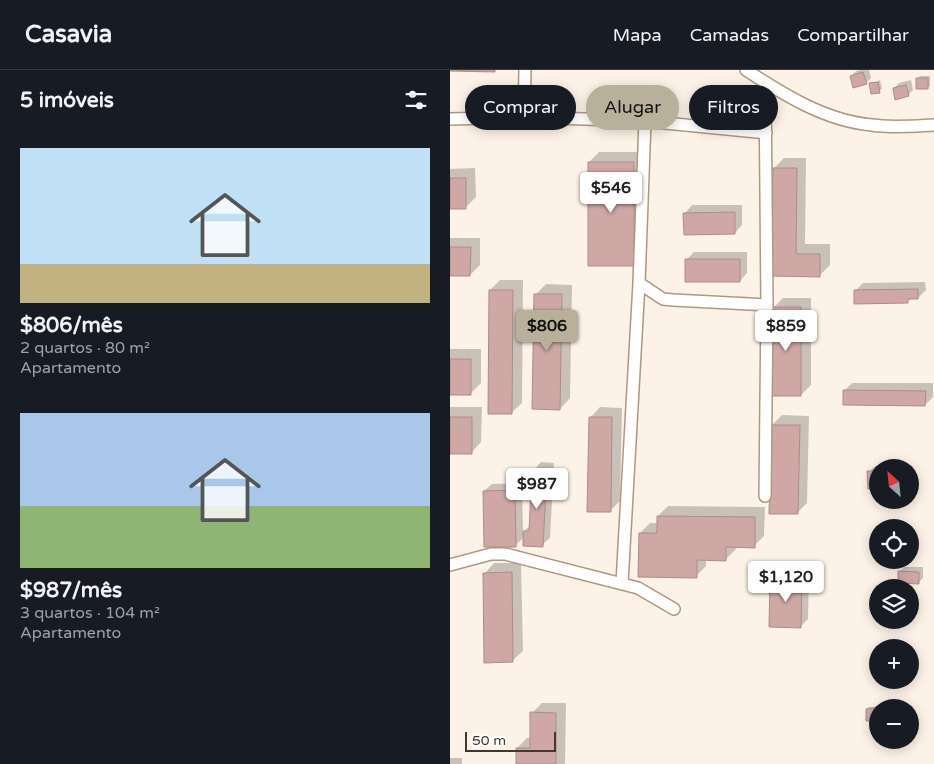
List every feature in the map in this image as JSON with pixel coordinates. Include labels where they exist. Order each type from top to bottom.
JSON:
[{"type":"street","points":[[525,70],[525,85]]},
{"type":"street","points":[[746,70],[802,104],[847,121],[873,126],[934,126]]},
{"type":"street","points":[[765,83],[767,305],[765,496]]},
{"type":"street","points":[[450,118],[465,118]]},
{"type":"street","points":[[679,124],[766,133]]},
{"type":"street","points":[[622,583],[639,283],[645,130]]},
{"type":"street","points":[[639,283],[663,298],[672,300],[767,305]]},
{"type":"street","points":[[450,565],[481,556],[505,554],[622,583],[646,592],[674,609]]},
{"type":"building","points":[[495,70],[495,72],[450,71]]},
{"type":"building","points":[[863,72],[867,84],[853,88],[850,76]]},
{"type":"building","points":[[916,78],[928,78],[928,89],[916,89]]},
{"type":"building","points":[[878,82],[880,93],[871,94],[869,83]]},
{"type":"building","points":[[906,85],[909,96],[895,100],[893,88]]},
{"type":"building","points":[[588,162],[634,162],[634,266],[588,266]]},
{"type":"building","points":[[773,168],[797,168],[796,254],[820,254],[820,277],[772,276]]},
{"type":"building","points":[[450,178],[466,178],[466,209],[450,209]]},
{"type":"building","points":[[735,212],[735,234],[684,235],[683,213]]},
{"type":"building","points":[[450,247],[471,247],[470,276],[450,276]]},
{"type":"building","points":[[685,259],[740,259],[740,282],[685,282]]},
{"type":"building","points":[[918,289],[918,299],[908,299],[908,303],[854,304],[854,290]]},
{"type":"building","points":[[489,290],[513,290],[512,414],[488,414]]},
{"type":"building","points":[[534,294],[562,294],[560,410],[532,409]]},
{"type":"building","points":[[772,307],[801,307],[801,396],[772,396]]},
{"type":"building","points":[[450,359],[471,359],[471,395],[450,395]]},
{"type":"building","points":[[843,390],[926,391],[925,406],[843,405]]},
{"type":"building","points":[[450,417],[472,417],[472,454],[450,454]]},
{"type":"building","points":[[589,417],[612,417],[611,512],[587,512]]},
{"type":"building","points":[[771,425],[800,425],[798,514],[769,514]]},
{"type":"building","points":[[532,469],[547,470],[543,547],[523,546],[523,531],[529,531]]},
{"type":"building","points":[[867,471],[869,471],[869,489]]},
{"type":"building","points":[[515,490],[516,547],[484,547],[483,491]]},
{"type":"building","points":[[657,516],[755,517],[755,548],[726,547],[726,561],[697,560],[697,578],[638,577],[639,533],[657,533]]},
{"type":"building","points":[[898,571],[919,572],[919,579],[898,579]]},
{"type":"building","points":[[512,572],[513,662],[484,663],[483,573]]},
{"type":"building","points":[[770,577],[802,578],[801,628],[769,627]]},
{"type":"building","points":[[866,709],[869,709],[869,721],[866,721]]},
{"type":"building","points":[[530,712],[556,713],[556,764],[516,764],[516,748],[530,748]]}]
